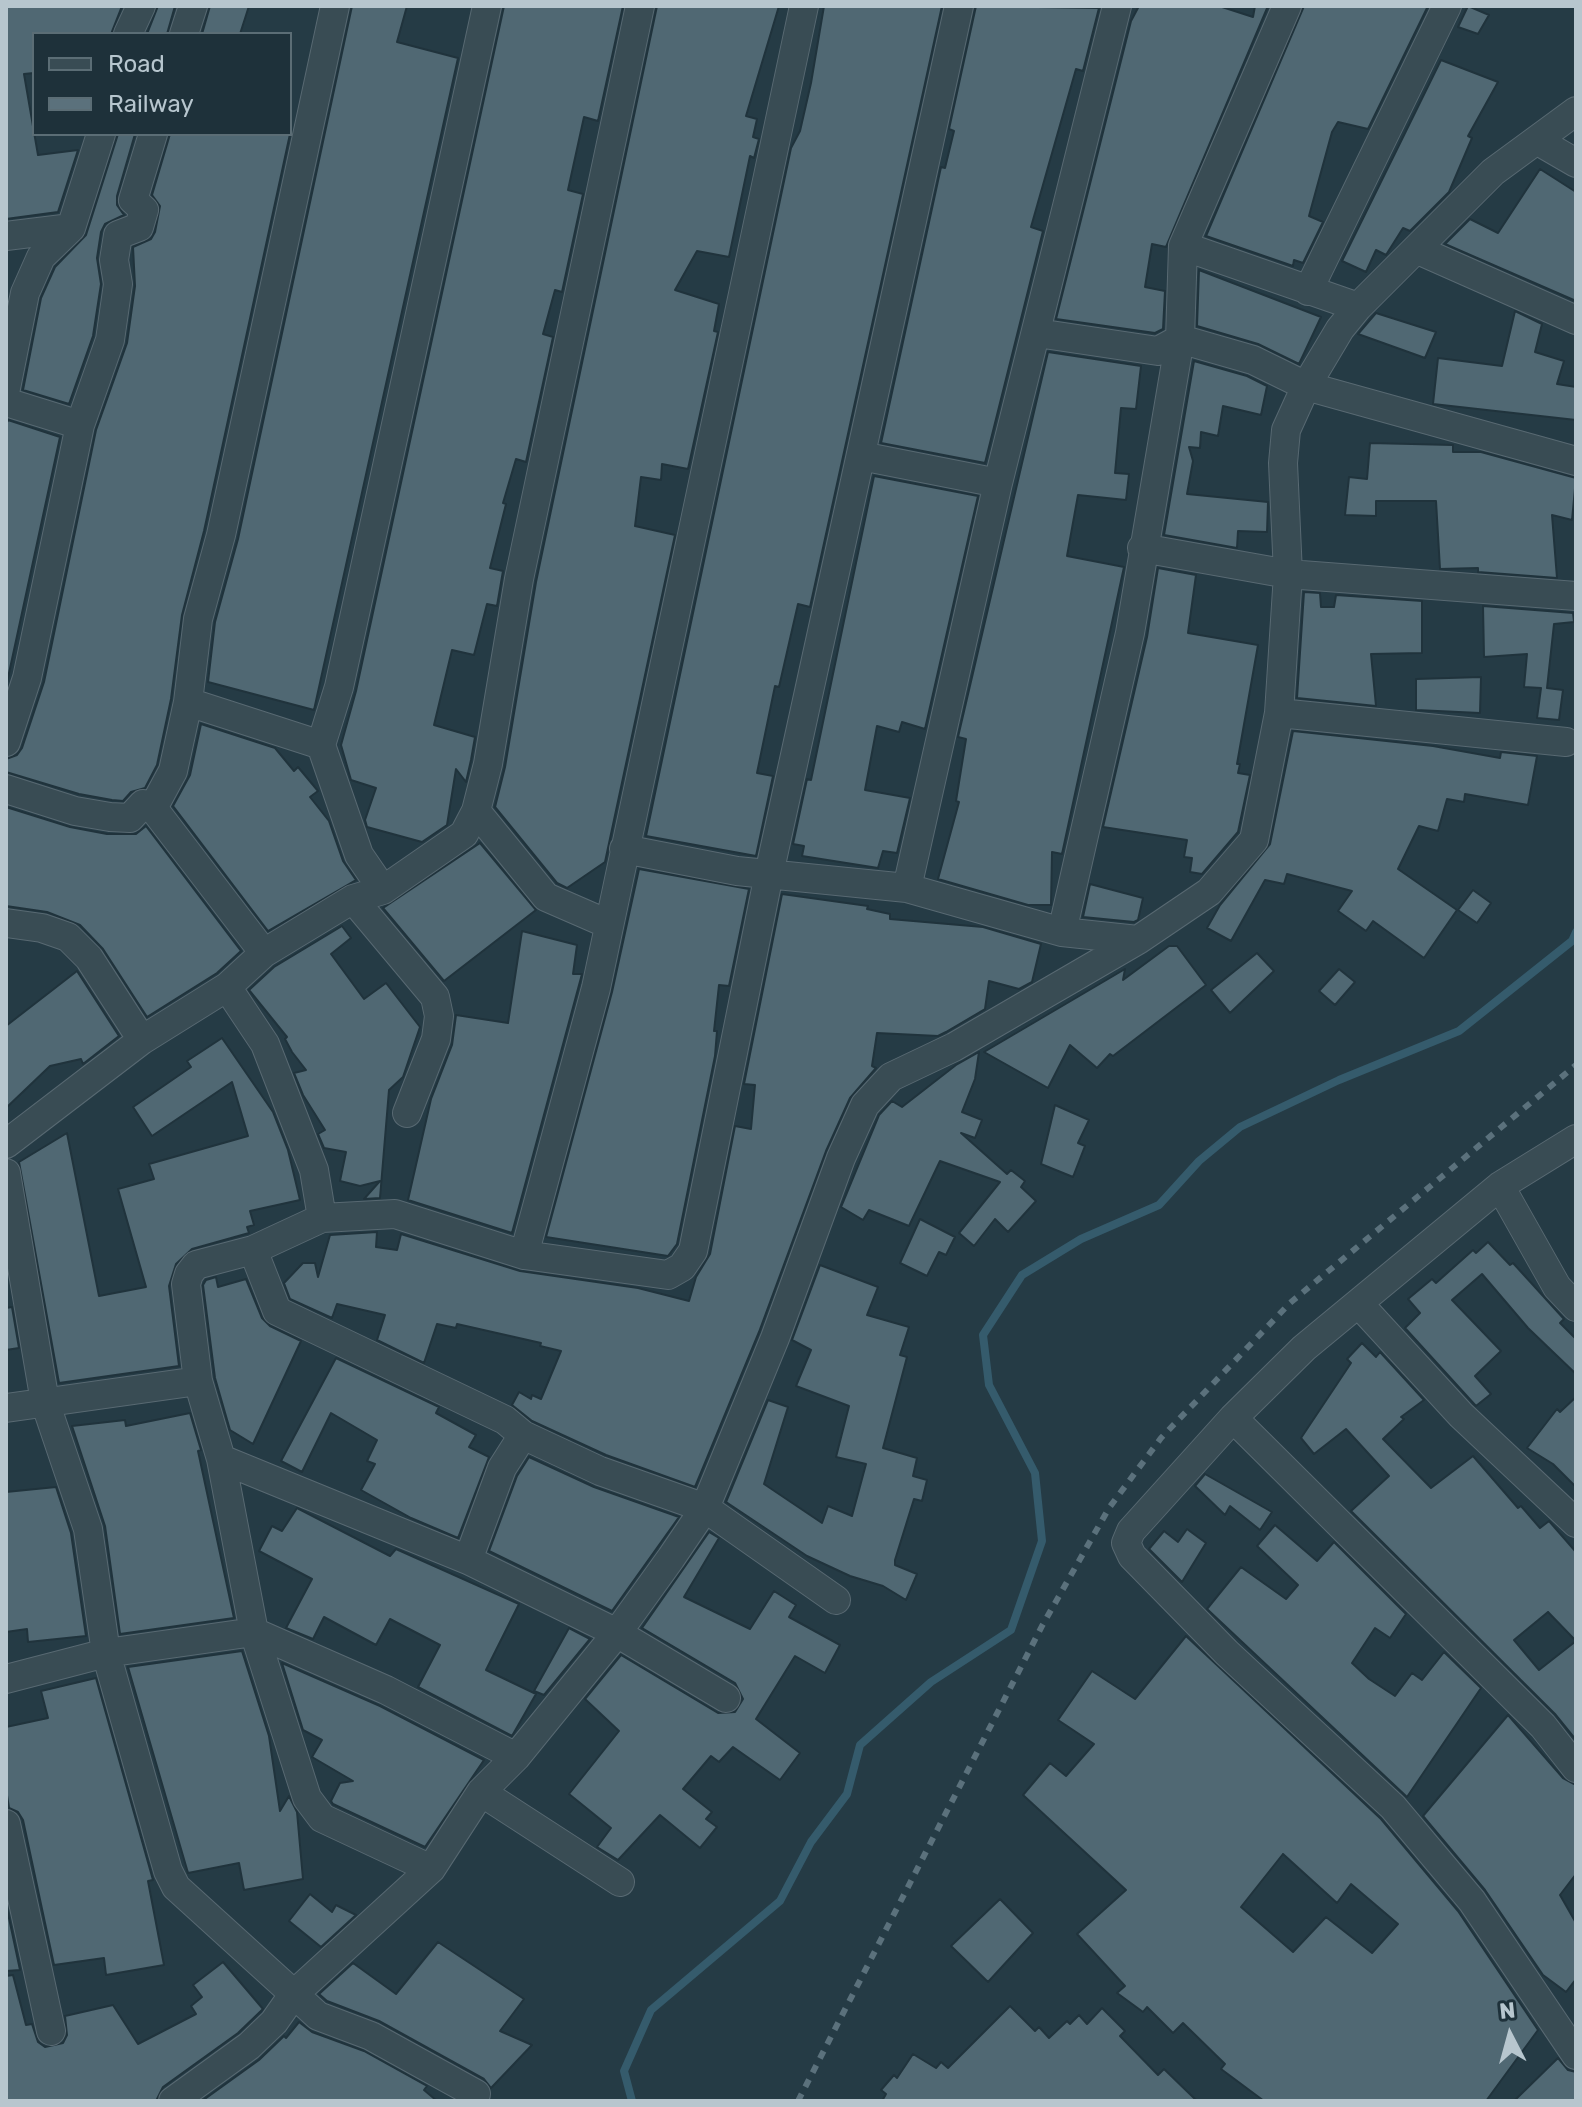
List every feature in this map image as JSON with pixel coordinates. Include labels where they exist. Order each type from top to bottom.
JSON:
[{"type":"street","points":[[129,32],[141,6]]},
{"type":"street","points":[[185,32],[193,6]]},
{"type":"street","points":[[153,808],[173,771],[188,702],[198,619],[221,535],[335,6]]},
{"type":"street","points":[[383,890],[359,855],[321,745],[339,687],[487,6]]},
{"type":"street","points":[[6,1144],[142,1040],[227,987],[264,953],[353,899],[383,890],[464,834],[476,811],[488,764],[519,579],[640,6]]},
{"type":"street","points":[[524,1255],[596,988],[804,6]]},
{"type":"street","points":[[431,1869],[316,1814],[307,1798],[254,1632],[221,1459],[198,1381],[186,1284],[196,1265],[253,1250],[322,1218],[395,1214],[524,1255],[668,1275],[682,1267],[693,1251],[769,874],[959,6]]},
{"type":"street","points":[[907,888],[998,483],[1117,6]]},
{"type":"street","points":[[1062,932],[1130,633],[1142,548],[1180,339],[1183,246],[1287,6]]},
{"type":"street","points":[[1308,291],[1447,6]]},
{"type":"street","points":[[173,2101],[249,2046],[274,2022],[293,1995],[431,1869],[481,1792],[516,1757],[617,1633],[705,1508],[775,1338],[841,1158],[865,1105],[891,1077],[954,1047],[1138,940],[1209,892],[1254,840],[1279,713],[1288,574],[1286,430],[1306,386],[1340,329],[1358,307],[1493,172],[1576,111]]},
{"type":"street","points":[[6,388],[25,293],[41,257],[71,228],[100,136]]},
{"type":"street","points":[[6,742],[27,678],[80,425],[110,340],[118,284],[114,260],[118,235],[139,227],[144,210],[133,200],[152,136]]},
{"type":"street","points":[[1538,141],[1576,163]]},
{"type":"street","points":[[6,236],[71,228]]},
{"type":"street","points":[[1183,246],[1358,307]]},
{"type":"street","points":[[1418,250],[1576,320]]},
{"type":"street","points":[[1037,333],[1158,351],[1180,339],[1253,360],[1306,386],[1576,461]]},
{"type":"street","points":[[6,402],[80,425]]},
{"type":"street","points":[[861,456],[998,483]]},
{"type":"street","points":[[1142,548],[1288,574],[1576,596]]},
{"type":"street","points":[[188,702],[321,745]]},
{"type":"street","points":[[1279,713],[1566,742]]},
{"type":"street","points":[[6,789],[75,811],[110,817],[130,818],[143,804],[153,808],[264,953]]},
{"type":"street","points":[[476,811],[546,897],[608,924]]},
{"type":"street","points":[[624,849],[769,874],[907,888],[1062,932],[1138,940]]},
{"type":"street","points":[[353,899],[435,997],[439,1016],[436,1039],[407,1113]]},
{"type":"street","points":[[6,923],[42,928],[68,937],[89,958],[142,1040]]},
{"type":"street","points":[[227,987],[265,1044],[314,1170],[322,1218]]},
{"type":"street","points":[[1576,1139],[1500,1186],[1304,1348],[1233,1418],[1131,1531],[1126,1543],[1132,1556],[1227,1653],[1393,1807],[1472,1901],[1576,2055]]},
{"type":"street","points":[[6,1173],[45,1402],[88,1529],[106,1653],[168,1871],[176,1887],[318,2016],[371,2036],[476,2094]]},
{"type":"street","points":[[1500,1186],[1557,1287],[1576,1307]]},
{"type":"street","points":[[253,1250],[277,1311],[505,1420],[523,1435],[600,1471],[705,1508],[836,1600]]},
{"type":"street","points":[[1359,1304],[1461,1415],[1576,1523]]},
{"type":"street","points":[[6,1408],[198,1381]]},
{"type":"street","points":[[1233,1418],[1543,1726],[1576,1768]]},
{"type":"street","points":[[468,1560],[502,1468],[523,1435]]},
{"type":"street","points":[[221,1459],[468,1560],[617,1633],[726,1698]]},
{"type":"street","points":[[6,1679],[106,1653],[254,1632],[386,1690],[516,1757]]},
{"type":"street","points":[[481,1792],[620,1882]]},
{"type":"street","points":[[6,1828],[51,2031]]},
{"type":"building","points":[[6,6],[122,6],[112,32],[32,32],[32,73],[24,74],[32,136],[35,136],[38,155],[78,150],[58,212],[6,219]]},
{"type":"building","points":[[158,6],[175,6],[168,32],[148,32]]},
{"type":"building","points":[[210,6],[249,6],[241,32],[203,32]]},
{"type":"building","points":[[352,6],[407,6],[397,42],[458,58],[314,710],[208,682],[215,622],[238,539]]},
{"type":"building","points":[[504,6],[623,6],[598,121],[584,117],[568,190],[583,194],[562,292],[555,290],[543,334],[553,337],[526,462],[516,459],[503,503],[506,504],[490,568],[503,571],[497,606],[487,604],[474,655],[452,650],[434,725],[475,737],[466,782],[456,769],[447,825],[422,842],[367,827],[365,820],[376,788],[351,780],[341,745],[356,691]]},
{"type":"building","points":[[657,6],[779,6],[746,116],[757,119],[753,137],[759,139],[754,158],[750,156],[729,257],[697,251],[675,290],[719,304],[714,331],[718,332],[688,469],[662,464],[661,480],[641,477],[635,526],[675,535],[605,862],[567,888],[557,883],[495,807],[505,767],[536,582]]},
{"type":"building","points":[[824,6],[942,6],[810,607],[798,604],[779,687],[775,686],[757,773],[773,776],[756,856],[646,836],[791,148],[800,131],[811,83]]},
{"type":"building","points":[[976,6],[1099,8],[1083,71],[1076,69],[1031,227],[1043,231],[985,463],[881,443],[941,167],[945,168],[954,131],[949,129]]},
{"type":"building","points":[[1139,6],[1219,6],[1253,17],[1255,6],[1268,6],[1166,247],[1152,244],[1145,287],[1165,291],[1163,329],[1155,333],[1056,319],[1131,21]]},
{"type":"building","points":[[1304,6],[1428,6],[1368,129],[1338,122],[1332,132],[1309,216],[1323,222],[1303,263],[1294,260],[1293,266],[1206,236]]},
{"type":"building","points":[[1468,6],[1489,15],[1478,34],[1458,27]]},
{"type":"building","points":[[1441,60],[1498,82],[1468,136],[1472,138],[1449,192],[1410,231],[1403,228],[1386,255],[1376,250],[1366,272],[1342,261]]},
{"type":"building","points":[[117,136],[134,136],[117,196],[117,205],[124,215],[105,224],[101,232],[97,258],[101,284],[93,336],[69,404],[23,390],[41,298],[55,267],[86,235]]},
{"type":"building","points":[[169,136],[290,136],[204,531],[182,615],[171,699],[157,765],[145,788],[131,792],[123,801],[79,794],[6,772],[6,759],[17,755],[22,748],[44,682],[96,430],[127,343],[135,286],[133,247],[151,239],[155,232],[160,206],[152,195]]},
{"type":"building","points":[[1540,169],[1576,192],[1576,301],[1445,244],[1470,219],[1498,233]]},
{"type":"building","points":[[1199,270],[1321,317],[1299,364],[1258,344],[1197,326]]},
{"type":"building","points":[[1515,311],[1542,324],[1535,352],[1564,361],[1557,384],[1576,387],[1576,420],[1433,404],[1438,358],[1502,366]]},
{"type":"building","points":[[1376,313],[1436,332],[1425,358],[1358,334]]},
{"type":"building","points":[[1048,352],[1141,366],[1136,409],[1121,408],[1115,473],[1129,474],[1126,500],[1078,495],[1067,556],[1124,567],[1062,854],[1052,852],[1051,905],[1028,905],[938,879],[959,802],[956,801],[966,739],[958,737]]},
{"type":"building","points":[[1194,361],[1247,376],[1267,386],[1261,415],[1223,406],[1218,436],[1201,432],[1200,448],[1189,447],[1193,461],[1187,494],[1268,502],[1267,532],[1238,531],[1237,548],[1164,535]]},
{"type":"building","points":[[8,420],[60,437],[6,687],[6,425]]},
{"type":"building","points":[[1370,443],[1453,445],[1453,452],[1481,452],[1576,478],[1572,520],[1552,515],[1557,578],[1478,572],[1478,568],[1440,569],[1436,501],[1376,501],[1376,516],[1345,515],[1349,477],[1367,479]]},
{"type":"building","points":[[874,476],[978,496],[925,729],[902,722],[899,732],[877,726],[865,790],[910,798],[897,853],[883,851],[878,868],[802,856],[804,846],[793,844],[807,779],[811,780]]},
{"type":"building","points":[[1158,568],[1196,575],[1188,633],[1258,645],[1237,764],[1240,764],[1238,773],[1250,775],[1238,832],[1202,874],[1190,872],[1192,858],[1184,857],[1187,840],[1103,827],[1147,637]]},
{"type":"building","points":[[1304,592],[1320,593],[1321,607],[1334,607],[1336,595],[1422,601],[1422,653],[1371,654],[1376,706],[1297,698]]},
{"type":"building","points":[[1483,606],[1573,613],[1574,622],[1554,624],[1547,688],[1563,690],[1559,720],[1537,718],[1541,688],[1524,687],[1527,654],[1484,657]]},
{"type":"building","points":[[1481,677],[1480,713],[1416,710],[1416,679]]},
{"type":"building","points":[[201,724],[275,748],[294,771],[298,767],[318,791],[310,797],[329,821],[343,861],[356,880],[268,931],[173,806],[190,775]]},
{"type":"building","points":[[1293,731],[1433,746],[1500,758],[1501,752],[1537,756],[1528,805],[1465,794],[1464,802],[1447,799],[1438,831],[1419,826],[1398,869],[1457,910],[1424,958],[1373,921],[1366,931],[1338,911],[1352,891],[1287,874],[1284,884],[1265,880],[1231,941],[1207,928],[1220,905],[1270,844]]},
{"type":"building","points":[[6,807],[70,827],[107,834],[136,834],[146,826],[241,951],[217,973],[147,1017],[103,949],[80,925],[47,912],[6,906]]},
{"type":"building","points":[[480,843],[536,910],[444,981],[383,908]]},
{"type":"building","points":[[639,869],[749,889],[729,986],[719,985],[714,1031],[717,1031],[715,1056],[677,1244],[668,1256],[546,1237],[612,992]]},
{"type":"building","points":[[1090,884],[1143,898],[1138,920],[1083,917]]},
{"type":"building","points":[[1473,890],[1491,903],[1477,923],[1458,910]]},
{"type":"building","points":[[782,894],[868,906],[867,909],[890,914],[890,919],[983,927],[1041,944],[1032,982],[1019,989],[989,981],[985,1009],[946,1032],[938,1036],[877,1033],[872,1066],[876,1068],[850,1098],[826,1151],[759,1332],[695,1487],[606,1455],[532,1421],[512,1405],[519,1392],[531,1399],[532,1395],[541,1399],[561,1351],[540,1346],[541,1343],[457,1324],[456,1328],[437,1324],[424,1363],[377,1340],[385,1315],[337,1304],[332,1318],[290,1299],[284,1283],[303,1263],[315,1263],[318,1277],[330,1235],[377,1232],[376,1247],[397,1250],[401,1234],[520,1271],[638,1288],[689,1301],[696,1277],[710,1254],[735,1126],[751,1129],[755,1085],[744,1084]]},
{"type":"building","points":[[342,926],[351,938],[331,954],[364,999],[386,983],[420,1027],[403,1077],[389,1090],[380,1198],[364,1199],[380,1181],[360,1186],[340,1181],[346,1152],[324,1148],[318,1134],[325,1130],[303,1095],[294,1073],[306,1070],[292,1052],[285,1039],[287,1037],[249,990],[274,967]]},
{"type":"building","points":[[522,931],[577,945],[573,974],[582,974],[512,1233],[408,1200],[431,1099],[452,1045],[456,1015],[508,1023]]},
{"type":"building","points":[[1169,946],[1177,946],[1206,985],[1113,1056],[1110,1054],[1097,1068],[1070,1045],[1048,1088],[984,1052],[1125,969],[1123,980]]},
{"type":"building","points":[[1257,953],[1274,971],[1230,1013],[1211,990]]},
{"type":"building","points":[[1339,969],[1355,982],[1335,1005],[1319,991]]},
{"type":"building","points":[[77,971],[119,1036],[83,1064],[81,1059],[50,1066],[6,1108],[6,1026]]},
{"type":"building","points":[[222,1038],[273,1112],[288,1150],[300,1200],[250,1211],[254,1225],[247,1227],[249,1233],[192,1249],[176,1264],[169,1286],[179,1366],[59,1383],[19,1162],[67,1133],[99,1296],[146,1287],[118,1189],[154,1179],[149,1164],[248,1136],[232,1082],[152,1136],[133,1107],[191,1067],[187,1061]]},
{"type":"building","points":[[979,1052],[975,1079],[962,1112],[982,1120],[975,1138],[961,1133],[1007,1174],[1011,1170],[1025,1181],[1021,1187],[1036,1201],[1008,1232],[995,1219],[974,1246],[959,1233],[1000,1182],[940,1161],[909,1226],[869,1210],[863,1220],[841,1207],[879,1115],[892,1101],[902,1107],[956,1065]]},
{"type":"building","points":[[1055,1105],[1089,1120],[1078,1143],[1085,1146],[1073,1177],[1041,1164]]},
{"type":"building","points":[[920,1219],[955,1237],[946,1255],[939,1252],[927,1276],[900,1263]]},
{"type":"building","points":[[1488,1242],[1510,1265],[1513,1263],[1564,1319],[1560,1323],[1576,1339],[1576,1374],[1528,1328],[1482,1274],[1452,1300],[1501,1351],[1475,1376],[1491,1394],[1476,1406],[1405,1328],[1420,1313],[1408,1299],[1432,1279],[1436,1283],[1473,1250],[1476,1253]]},
{"type":"building","points":[[820,1265],[878,1287],[867,1315],[909,1327],[900,1355],[907,1357],[883,1448],[917,1458],[913,1476],[927,1480],[922,1501],[914,1499],[895,1560],[895,1565],[917,1574],[906,1600],[883,1586],[850,1576],[807,1556],[726,1502],[768,1400],[788,1407],[764,1484],[822,1523],[828,1506],[852,1516],[866,1464],[836,1457],[849,1406],[796,1386],[811,1350],[792,1340]]},
{"type":"building","points":[[216,1277],[218,1287],[246,1279],[262,1318],[270,1326],[301,1341],[253,1444],[230,1430],[215,1378],[203,1285],[206,1280]]},
{"type":"building","points":[[12,1307],[19,1348],[6,1350],[6,1308]]},
{"type":"building","points":[[1362,1343],[1376,1357],[1380,1352],[1424,1400],[1401,1417],[1404,1419],[1383,1439],[1431,1488],[1473,1456],[1518,1508],[1521,1506],[1540,1528],[1549,1521],[1576,1552],[1576,1641],[1576,1740],[1555,1714],[1351,1511],[1389,1476],[1346,1429],[1314,1454],[1301,1438],[1351,1363],[1347,1359]],"holes":[[[1548,1612],[1576,1641],[1539,1670],[1514,1640]]]},
{"type":"building","points":[[336,1358],[439,1407],[436,1413],[476,1435],[469,1447],[489,1457],[458,1538],[411,1518],[361,1490],[375,1464],[367,1461],[377,1440],[331,1413],[302,1472],[281,1461]]},
{"type":"building","points":[[1576,1397],[1576,1487],[1553,1464],[1527,1448],[1557,1409],[1560,1412]]},
{"type":"building","points":[[190,1413],[201,1450],[198,1451],[234,1618],[120,1634],[105,1526],[72,1426],[125,1420],[126,1426]]},
{"type":"building","points":[[529,1457],[594,1487],[679,1517],[612,1611],[489,1551],[517,1476]]},
{"type":"building","points":[[1205,1474],[1272,1512],[1260,1530],[1230,1506],[1225,1515],[1195,1486]]},
{"type":"building","points":[[56,1487],[71,1533],[86,1636],[28,1642],[27,1629],[6,1632],[6,1492]]},
{"type":"building","points":[[297,1508],[390,1556],[396,1549],[519,1604],[486,1670],[536,1694],[512,1736],[418,1687],[440,1645],[390,1619],[376,1645],[324,1617],[313,1639],[286,1628],[312,1579],[259,1551],[272,1526],[282,1531]]},
{"type":"building","points":[[1275,1525],[1317,1561],[1334,1542],[1406,1614],[1390,1638],[1375,1628],[1352,1663],[1369,1679],[1395,1696],[1412,1673],[1422,1680],[1444,1652],[1481,1688],[1407,1797],[1207,1609],[1241,1567],[1286,1599],[1298,1585],[1257,1546]]},
{"type":"building","points":[[1187,1529],[1206,1543],[1182,1582],[1149,1549],[1164,1531],[1178,1542]]},
{"type":"building","points":[[709,1532],[719,1538],[684,1597],[750,1629],[774,1591],[796,1605],[789,1617],[840,1645],[825,1673],[795,1656],[756,1719],[800,1753],[780,1780],[733,1747],[719,1762],[711,1756],[683,1789],[712,1812],[706,1819],[717,1827],[700,1848],[660,1815],[618,1860],[597,1847],[611,1828],[569,1794],[619,1731],[585,1699],[621,1655],[718,1713],[735,1712],[743,1699],[735,1683],[642,1628]]},
{"type":"building","points":[[569,1628],[590,1639],[544,1695],[534,1691]]},
{"type":"building","points":[[1186,1636],[1381,1819],[1458,1911],[1538,2030],[1486,2101],[1264,2101],[1221,2069],[1225,2064],[1183,2023],[1173,2033],[1147,2007],[1143,2012],[1117,1993],[1125,1986],[1077,1934],[1126,1890],[1023,1795],[1050,1763],[1066,1776],[1094,1744],[1058,1720],[1092,1671],[1135,1699]],"holes":[[[1283,1854],[1337,1903],[1351,1884],[1398,1924],[1372,1953],[1326,1917],[1293,1952],[1241,1907]]]},
{"type":"building","points":[[242,1651],[269,1736],[280,1811],[289,1796],[297,1812],[303,1879],[244,1890],[239,1863],[188,1873],[128,1667]]},
{"type":"building","points":[[282,1663],[380,1706],[484,1760],[425,1847],[333,1804],[331,1801],[340,1783],[353,1781],[312,1757],[322,1740],[303,1730]]},
{"type":"building","points":[[96,1678],[153,1880],[148,1881],[164,1965],[106,1975],[104,1958],[54,1965],[23,1820],[18,1812],[9,1808],[6,1789],[6,1727],[48,1718],[41,1691]]},
{"type":"building","points":[[1508,1715],[1563,1778],[1576,1785],[1576,1874],[1560,1895],[1576,1923],[1576,1979],[1566,1992],[1543,1975],[1485,1890],[1423,1816]]},
{"type":"building","points":[[310,1894],[332,1912],[336,1905],[356,1915],[321,1947],[289,1921]]},
{"type":"building","points":[[1000,1899],[1033,1933],[988,1982],[951,1946]]},
{"type":"building","points":[[6,1904],[20,1970],[6,1971]]},
{"type":"building","points":[[438,1942],[524,1999],[500,2031],[532,2045],[491,2088],[484,2079],[379,2021],[327,2001],[319,1994],[353,1963],[396,1994]]},
{"type":"building","points":[[223,1962],[263,2009],[238,2033],[163,2087],[156,2101],[6,2101],[6,1976],[13,1975],[26,2025],[32,2024],[38,2042],[45,2047],[63,2043],[67,2035],[65,2016],[113,2005],[138,2044],[196,2014],[191,2006],[202,1997],[193,1985]]},
{"type":"building","points":[[1010,2006],[1035,2031],[1039,2027],[1049,2038],[1067,2021],[1070,2024],[1079,2015],[1087,2024],[1102,2008],[1125,2031],[1120,2036],[1158,2075],[1164,2069],[1197,2101],[882,2101],[886,2094],[881,2090],[894,2075],[897,2078],[913,2054],[936,2068],[941,2062],[948,2068]]},
{"type":"building","points":[[299,2022],[312,2032],[364,2051],[427,2086],[424,2090],[437,2101],[202,2101],[259,2060],[284,2036],[286,2038]]},
{"type":"building","points":[[1558,2058],[1568,2070],[1576,2072],[1576,2101],[1514,2101]]},
{"type":"waterway","points":[[632,2101],[624,2071],[651,2010],[780,1901],[811,1842],[847,1794],[860,1745],[931,1682],[1011,1630],[1042,1541],[1035,1473],[989,1385],[983,1335],[1022,1275],[1081,1239],[1159,1205],[1199,1161],[1240,1127],[1339,1080],[1459,1031],[1572,941],[1576,932]]},
{"type":"railway","points":[[798,2101],[1042,1626],[1109,1508],[1161,1438],[1290,1303],[1576,1065]]}]
